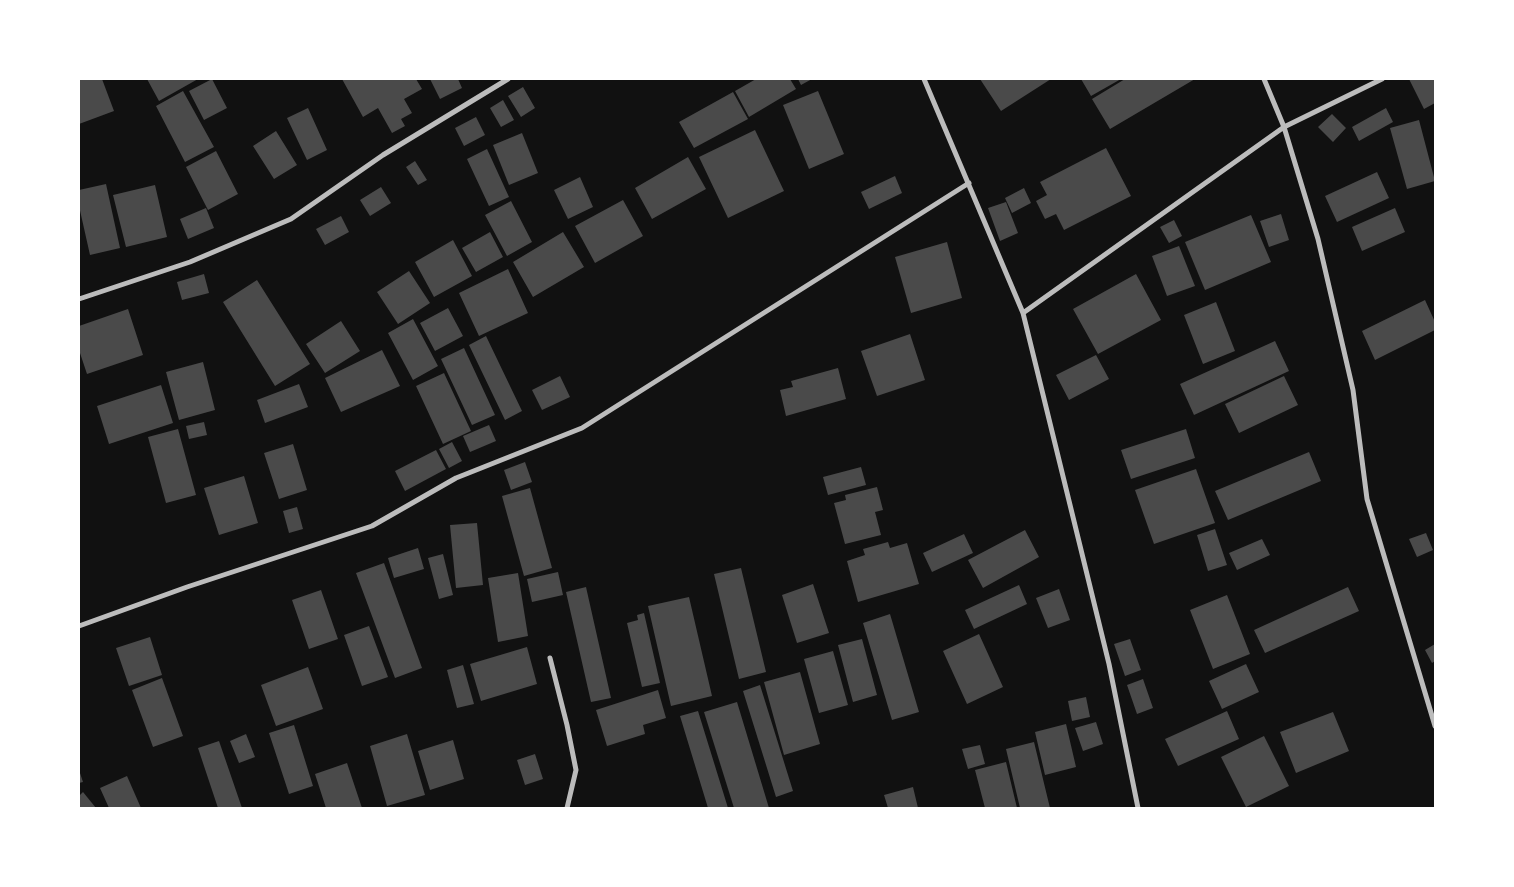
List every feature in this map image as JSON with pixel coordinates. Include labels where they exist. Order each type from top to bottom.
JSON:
[{"type":"street","points":[[79,299],[190,262],[291,219],[383,155],[508,79]]},
{"type":"street","points":[[924,79],[1023,313],[1109,664],[1138,808]]},
{"type":"street","points":[[1264,79],[1284,127],[1318,239],[1354,390],[1367,499],[1435,726]]},
{"type":"street","points":[[1023,313],[1284,127],[1382,79]]},
{"type":"street","points":[[79,626],[187,587],[372,526],[456,478],[582,428],[969,183]]},
{"type":"street","points":[[550,658],[576,770],[567,808]]},
{"type":"building","points":[[79,79],[102,79],[114,111],[79,124]]},
{"type":"building","points":[[147,79],[198,79],[159,101]]},
{"type":"building","points":[[212,79],[227,108],[204,120],[189,91]]},
{"type":"building","points":[[342,79],[416,79],[422,89],[404,99],[412,113],[401,119],[405,126],[392,133],[378,108],[363,117]]},
{"type":"building","points":[[430,79],[458,79],[462,88],[440,99]]},
{"type":"building","points":[[756,79],[790,79],[796,89],[749,117],[735,91]]},
{"type":"building","points":[[798,79],[812,79],[801,85]]},
{"type":"building","points":[[980,79],[1051,79],[1001,111]]},
{"type":"building","points":[[1081,79],[1121,79],[1091,96]]},
{"type":"building","points":[[1125,79],[1195,79],[1110,129],[1092,99]]},
{"type":"building","points":[[1409,79],[1435,79],[1435,103],[1424,109]]},
{"type":"building","points":[[523,87],[535,108],[521,117],[508,96]]},
{"type":"building","points":[[183,91],[214,147],[185,162],[156,106]]},
{"type":"building","points":[[818,91],[844,154],[809,169],[783,105]]},
{"type":"building","points":[[733,92],[748,119],[694,148],[679,122]]},
{"type":"building","points":[[503,100],[514,120],[501,127],[490,108]]},
{"type":"building","points":[[308,108],[327,150],[307,160],[287,118]]},
{"type":"building","points":[[1386,108],[1393,122],[1359,141],[1352,127]]},
{"type":"building","points":[[1332,114],[1346,128],[1333,142],[1318,127]]},
{"type":"building","points":[[476,117],[485,135],[464,146],[455,128]]},
{"type":"building","points":[[1419,120],[1435,181],[1407,189],[1390,128]]},
{"type":"building","points":[[755,130],[784,191],[728,218],[699,157]]},
{"type":"building","points":[[276,131],[297,165],[274,179],[253,146]]},
{"type":"building","points":[[522,133],[538,173],[509,185],[493,145]]},
{"type":"building","points":[[1106,148],[1131,196],[1064,230],[1056,214],[1045,219],[1036,201],[1047,195],[1040,182]]},
{"type":"building","points":[[487,149],[509,197],[489,206],[467,159]]},
{"type":"building","points":[[216,151],[238,194],[208,210],[186,167]]},
{"type":"building","points":[[688,157],[706,189],[652,219],[635,188]]},
{"type":"building","points":[[415,161],[427,180],[418,185],[406,167]]},
{"type":"building","points":[[1377,172],[1389,198],[1337,222],[1325,196]]},
{"type":"building","points":[[895,176],[902,193],[869,209],[861,192]]},
{"type":"building","points":[[580,177],[593,207],[568,219],[554,190]]},
{"type":"building","points":[[106,184],[120,248],[90,255],[79,206],[79,190]]},
{"type":"building","points":[[155,185],[167,237],[126,247],[113,195]]},
{"type":"building","points":[[381,187],[391,203],[370,216],[360,200]]},
{"type":"building","points":[[1024,188],[1031,203],[1012,213],[1005,198]]},
{"type":"building","points":[[623,200],[643,236],[595,263],[575,226]]},
{"type":"building","points":[[511,201],[532,242],[507,256],[485,215]]},
{"type":"building","points":[[1006,202],[1018,233],[1000,241],[988,208]]},
{"type":"building","points":[[206,208],[214,228],[188,239],[180,219]]},
{"type":"building","points":[[1395,208],[1405,232],[1362,251],[1352,227]]},
{"type":"building","points":[[1281,214],[1289,240],[1269,247],[1260,221]]},
{"type":"building","points":[[1251,215],[1271,262],[1205,290],[1185,242]]},
{"type":"building","points":[[341,216],[349,232],[325,245],[316,229]]},
{"type":"building","points":[[1174,220],[1182,236],[1169,243],[1160,227]]},
{"type":"building","points":[[490,232],[503,257],[476,272],[462,248]]},
{"type":"building","points":[[563,232],[584,267],[533,297],[513,262]]},
{"type":"building","points":[[453,240],[472,276],[434,297],[415,262]]},
{"type":"building","points":[[947,242],[962,298],[911,313],[895,257]]},
{"type":"building","points":[[1179,246],[1195,286],[1167,296],[1152,256]]},
{"type":"building","points":[[508,269],[528,313],[479,336],[459,293]]},
{"type":"building","points":[[409,271],[430,303],[398,324],[377,292]]},
{"type":"building","points":[[204,274],[209,293],[182,300],[177,282]]},
{"type":"building","points":[[1136,274],[1161,320],[1098,354],[1073,309]]},
{"type":"building","points":[[257,280],[310,364],[275,386],[223,302]]},
{"type":"building","points":[[1425,300],[1435,322],[1435,330],[1375,360],[1362,331]]},
{"type":"building","points":[[1216,302],[1235,351],[1203,364],[1184,315]]},
{"type":"building","points":[[448,308],[463,336],[435,351],[420,323]]},
{"type":"building","points":[[128,309],[143,355],[87,374],[79,350],[79,326]]},
{"type":"building","points":[[413,319],[438,366],[413,380],[388,333]]},
{"type":"building","points":[[341,321],[360,351],[325,373],[306,344]]},
{"type":"building","points":[[910,334],[925,380],[877,396],[861,351]]},
{"type":"building","points":[[486,336],[522,411],[505,420],[469,345]]},
{"type":"building","points":[[1275,341],[1289,371],[1194,415],[1180,384]]},
{"type":"building","points":[[464,348],[495,415],[472,425],[441,359]]},
{"type":"building","points":[[382,350],[400,386],[341,412],[325,378]]},
{"type":"building","points":[[1096,355],[1109,379],[1069,400],[1056,375]]},
{"type":"building","points":[[203,362],[215,410],[179,420],[166,372]]},
{"type":"building","points":[[838,368],[846,399],[786,416],[780,390],[793,387],[791,381]]},
{"type":"building","points":[[444,373],[471,431],[443,444],[416,386]]},
{"type":"building","points":[[560,376],[570,397],[542,410],[532,390]]},
{"type":"building","points":[[1284,376],[1298,405],[1239,433],[1225,404]]},
{"type":"building","points":[[299,384],[308,407],[265,423],[257,400]]},
{"type":"building","points":[[161,385],[173,423],[109,444],[97,406]]},
{"type":"building","points":[[204,422],[207,435],[189,439],[186,426]]},
{"type":"building","points":[[489,425],[496,441],[470,452],[463,436]]},
{"type":"building","points":[[178,429],[196,495],[166,503],[148,437]]},
{"type":"building","points":[[1186,429],[1195,458],[1131,479],[1121,450]]},
{"type":"building","points":[[452,442],[462,461],[449,468],[439,449]]},
{"type":"building","points":[[293,444],[307,490],[279,499],[264,453]]},
{"type":"building","points":[[436,450],[446,469],[405,491],[395,471]]},
{"type":"building","points":[[1309,452],[1321,481],[1228,520],[1215,491]]},
{"type":"building","points":[[525,462],[532,482],[511,490],[504,470]]},
{"type":"building","points":[[861,467],[866,485],[828,495],[823,477]]},
{"type":"building","points":[[1196,469],[1215,523],[1154,544],[1135,490]]},
{"type":"building","points":[[244,476],[258,523],[219,535],[204,488]]},
{"type":"building","points":[[877,487],[883,510],[875,512],[881,535],[845,544],[834,503],[846,500],[845,495]]},
{"type":"building","points":[[530,488],[552,568],[524,576],[502,496]]},
{"type":"building","points":[[297,507],[303,529],[289,533],[283,511]]},
{"type":"building","points":[[477,523],[483,585],[456,588],[450,525]]},
{"type":"building","points":[[1215,529],[1227,565],[1208,571],[1197,535]]},
{"type":"building","points":[[1025,530],[1039,557],[983,588],[968,560]]},
{"type":"building","points":[[1426,533],[1433,550],[1417,557],[1409,539]]},
{"type":"building","points":[[964,534],[973,553],[932,572],[923,553]]},
{"type":"building","points":[[1262,539],[1270,555],[1237,570],[1229,553]]},
{"type":"building","points":[[888,542],[890,548],[907,543],[919,584],[858,602],[847,561],[865,555],[863,549]]},
{"type":"building","points":[[418,548],[424,569],[394,578],[388,558]]},
{"type":"building","points":[[443,554],[453,595],[439,599],[428,558]]},
{"type":"building","points":[[384,563],[422,668],[395,678],[356,573]]},
{"type":"building","points":[[741,568],[766,672],[739,679],[714,574]]},
{"type":"building","points":[[558,572],[563,595],[532,602],[527,579]]},
{"type":"building","points":[[518,573],[528,636],[498,642],[488,578]]},
{"type":"building","points":[[813,584],[829,633],[797,643],[782,595]]},
{"type":"building","points":[[1019,585],[1027,604],[974,629],[965,610]]},
{"type":"building","points":[[586,587],[611,698],[591,702],[566,592]]},
{"type":"building","points":[[1348,587],[1359,611],[1265,653],[1254,630]]},
{"type":"building","points":[[1059,589],[1070,620],[1048,628],[1036,598]]},
{"type":"building","points":[[321,590],[338,639],[309,649],[292,600]]},
{"type":"building","points":[[1227,595],[1250,654],[1213,669],[1190,610]]},
{"type":"building","points":[[689,597],[712,696],[671,706],[648,606]]},
{"type":"building","points":[[644,613],[660,683],[642,687],[627,623],[638,620],[637,615]]},
{"type":"building","points":[[890,614],[919,712],[892,720],[863,623]]},
{"type":"building","points":[[369,626],[388,677],[362,686],[344,635]]},
{"type":"building","points":[[979,634],[1003,687],[967,704],[943,651]]},
{"type":"building","points":[[150,637],[162,675],[129,686],[116,648]]},
{"type":"building","points":[[862,639],[877,695],[853,702],[838,645]]},
{"type":"building","points":[[1130,639],[1141,670],[1125,676],[1114,644]]},
{"type":"building","points":[[1435,644],[1435,661],[1432,663],[1425,650]]},
{"type":"building","points":[[527,647],[537,684],[481,701],[470,664]]},
{"type":"building","points":[[833,651],[848,705],[819,713],[804,659]]},
{"type":"building","points":[[1246,664],[1259,692],[1222,709],[1209,681]]},
{"type":"building","points":[[463,665],[474,704],[457,708],[447,670]]},
{"type":"building","points":[[308,667],[323,709],[276,726],[261,685]]},
{"type":"building","points":[[800,672],[820,744],[784,755],[764,682]]},
{"type":"building","points":[[162,678],[183,736],[153,747],[132,690]]},
{"type":"building","points":[[1143,679],[1153,708],[1137,714],[1127,685]]},
{"type":"building","points":[[760,685],[793,791],[776,797],[743,691]]},
{"type":"building","points":[[658,690],[666,718],[643,725],[645,734],[607,746],[596,710]]},
{"type":"building","points":[[1086,697],[1090,717],[1072,721],[1068,701]]},
{"type":"building","points":[[737,702],[769,808],[734,808],[704,712]]},
{"type":"building","points":[[698,711],[728,808],[708,808],[680,716]]},
{"type":"building","points":[[1227,711],[1239,739],[1178,766],[1165,739]]},
{"type":"building","points":[[1333,712],[1349,751],[1296,773],[1280,732]]},
{"type":"building","points":[[1096,722],[1103,744],[1083,751],[1075,728]]},
{"type":"building","points":[[1066,724],[1076,767],[1045,775],[1035,732]]},
{"type":"building","points":[[294,725],[313,786],[289,794],[269,733]]},
{"type":"building","points":[[246,734],[255,757],[239,763],[230,741]]},
{"type":"building","points":[[407,734],[425,795],[387,806],[370,746]]},
{"type":"building","points":[[1264,736],[1289,786],[1246,807],[1221,757]]},
{"type":"building","points":[[453,740],[464,779],[430,790],[418,751]]},
{"type":"building","points":[[219,741],[242,808],[218,808],[198,748]]},
{"type":"building","points":[[1034,742],[1050,808],[1020,808],[1006,749]]},
{"type":"building","points":[[980,745],[985,764],[968,769],[962,749]]},
{"type":"building","points":[[535,754],[543,779],[525,785],[517,760]]},
{"type":"building","points":[[1006,762],[1017,808],[985,808],[975,770]]},
{"type":"building","points":[[347,763],[362,808],[326,808],[315,774]]},
{"type":"building","points":[[79,770],[83,782],[79,783]]},
{"type":"building","points":[[127,776],[141,808],[109,808],[100,788]]},
{"type":"building","points":[[913,787],[918,808],[888,808],[884,795]]},
{"type":"building","points":[[83,792],[96,808],[79,808],[79,796]]}]
